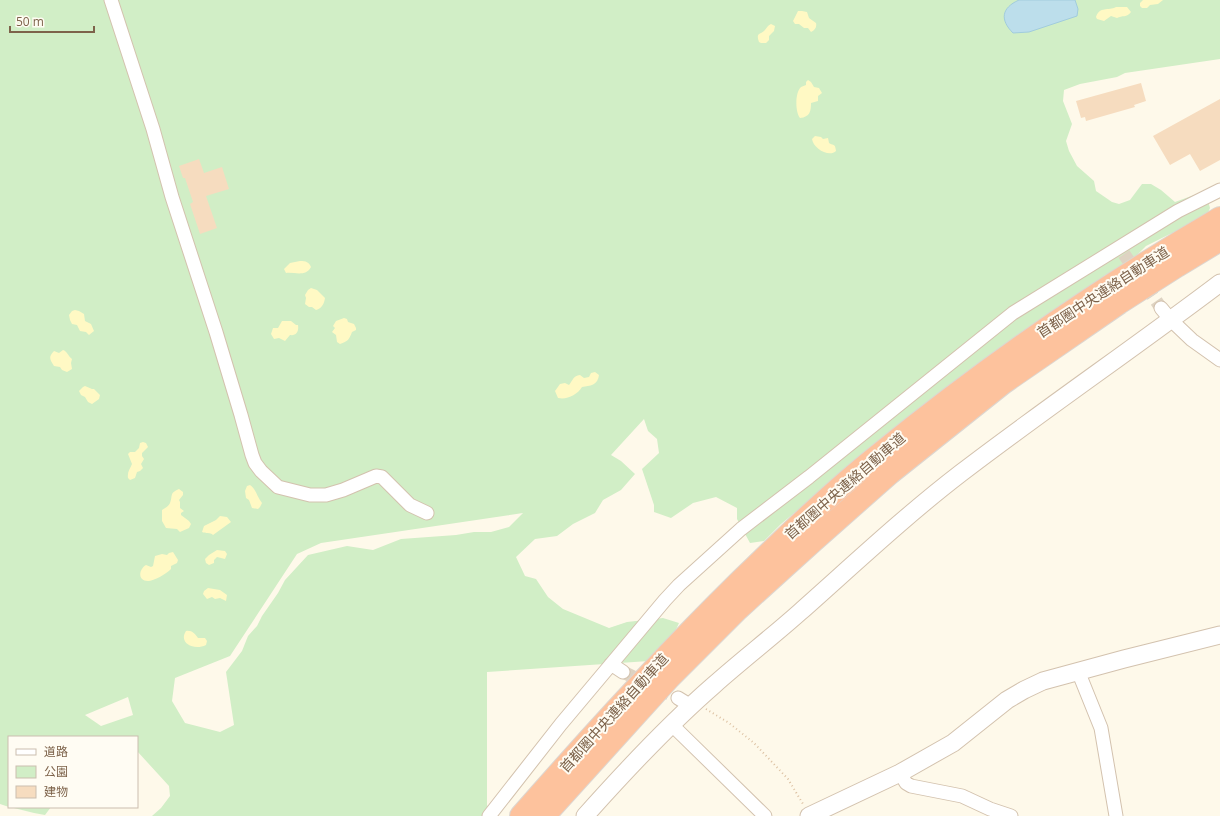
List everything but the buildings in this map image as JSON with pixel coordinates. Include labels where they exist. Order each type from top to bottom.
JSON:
[{"type":"highway","name":"首都圏中央連絡自動車道","points":[[521,816],[657,665],[715,606],[799,524],[875,457],[956,394],[1035,336],[1109,286],[1220,218]]},
{"type":"highway","name":"首都圏中央連絡自動車道","points":[[544,816],[669,678],[738,609],[890,473],[1003,383],[1119,303],[1220,240]]},
{"type":"street","points":[[111,0],[172,197],[216,332],[255,463],[261,471],[278,487],[310,495],[326,495],[343,490],[376,476],[382,477],[410,504],[427,513]]},
{"type":"street","points":[[489,816],[561,724],[665,600],[679,585],[742,529],[1013,313],[1122,251],[1178,211],[1220,190]]},
{"type":"street","points":[[585,816],[671,724],[688,702],[713,685],[798,614],[881,540],[959,475],[1073,390],[1166,314],[1220,283]]},
{"type":"street","points":[[1166,314],[1192,340],[1220,360]]},
{"type":"street","points":[[809,816],[900,772],[953,743],[1007,700],[1043,681],[1220,635]]},
{"type":"street","points":[[611,664],[623,672]]},
{"type":"street","points":[[1078,671],[1101,728],[1116,816]]},
{"type":"street","points":[[671,724],[765,816]]},
{"type":"street","points":[[900,772],[906,782],[911,786],[962,796],[990,809],[1011,816]]},
{"type":"path","points":[[688,702],[728,723],[754,743],[788,779],[809,816]]},
{"type":"green space","points":[[0,0],[1220,0],[1220,59],[1125,73],[1117,77],[1080,84],[1064,90],[1063,101],[1072,124],[1066,141],[1069,151],[1077,166],[1094,181],[1096,191],[1112,202],[1119,204],[1130,200],[1142,184],[1151,184],[1175,202],[1197,194],[1208,201],[1210,208],[1207,215],[1184,230],[1170,234],[1146,246],[1115,273],[1105,275],[1084,294],[799,509],[764,541],[750,543],[737,519],[737,508],[716,497],[693,503],[671,518],[654,512],[654,505],[642,469],[659,453],[657,439],[648,431],[644,419],[611,455],[621,461],[635,474],[621,490],[603,500],[595,513],[573,524],[557,536],[535,539],[516,557],[525,576],[536,579],[548,597],[563,609],[609,628],[627,622],[663,618],[679,623],[672,638],[649,661],[487,672],[487,805],[492,816],[152,816],[161,808],[170,796],[169,786],[138,752],[138,736],[8,736],[8,807],[0,804]],"holes":[[[523,513],[509,527],[491,532],[474,532],[456,535],[401,539],[373,550],[347,546],[308,555],[285,580],[257,626],[248,636],[242,651],[226,672],[234,725],[220,732],[185,723],[172,701],[175,678],[230,656],[297,554],[321,543]],[[128,697],[133,715],[101,726],[85,715]]]},
{"type":"green space","points":[[14,808],[50,808],[45,815]]},
{"type":"sand","points":[[1143,0],[1163,0],[1158,4],[1150,5],[1147,8],[1142,8],[1140,3]]},
{"type":"sand","points":[[1116,7],[1127,7],[1131,12],[1128,15],[1117,18],[1111,16],[1104,21],[1097,19],[1096,17],[1100,11]]},
{"type":"sand","points":[[798,11],[807,12],[809,18],[816,23],[814,30],[811,32],[808,28],[795,24],[793,21]]},
{"type":"sand","points":[[771,24],[775,26],[774,31],[769,36],[769,40],[766,43],[759,42],[758,35]]},
{"type":"sand","points":[[808,80],[814,87],[819,88],[822,93],[818,96],[818,101],[811,103],[808,115],[800,118],[797,111],[797,97],[799,90],[801,87],[806,85]]},
{"type":"sand","points":[[815,136],[823,139],[828,138],[829,143],[835,146],[836,151],[833,153],[826,153],[818,149],[812,139]]},
{"type":"sand","points":[[300,261],[309,264],[311,267],[309,270],[303,273],[286,273],[284,269],[290,263]]},
{"type":"sand","points":[[311,288],[317,290],[325,298],[322,306],[316,310],[305,304],[305,295]]},
{"type":"sand","points":[[75,310],[84,314],[85,321],[91,324],[94,331],[89,335],[86,332],[80,331],[77,325],[72,324],[69,315]]},
{"type":"sand","points":[[344,318],[347,319],[348,322],[354,324],[356,330],[352,332],[348,340],[340,344],[337,342],[336,335],[332,332],[335,328],[333,326],[336,321]]},
{"type":"sand","points":[[282,321],[291,321],[298,325],[297,333],[290,335],[285,341],[279,338],[274,339],[271,334],[273,328],[278,328]]},
{"type":"sand","points":[[63,350],[66,351],[72,359],[72,369],[67,372],[62,370],[60,367],[54,366],[50,358],[54,351],[59,353]]},
{"type":"sand","points":[[595,372],[599,375],[595,383],[582,387],[572,396],[558,398],[555,391],[560,384],[565,383],[569,385],[576,376],[580,375],[584,378],[589,377],[591,373]]},
{"type":"sand","points":[[85,386],[94,389],[100,395],[99,399],[92,404],[81,395],[79,391]]},
{"type":"sand","points":[[140,443],[146,443],[148,447],[142,453],[144,459],[141,464],[143,468],[137,472],[135,478],[130,480],[128,478],[128,474],[132,464],[128,454],[130,452],[135,452],[139,448]]},
{"type":"sand","points":[[250,485],[262,503],[258,509],[252,508],[249,500],[246,498],[245,491],[247,486]]},
{"type":"sand","points":[[179,489],[183,492],[183,495],[179,500],[180,508],[184,511],[181,515],[191,524],[189,528],[180,532],[177,529],[166,528],[162,521],[162,510],[167,507],[171,501],[173,493]]},
{"type":"sand","points":[[220,516],[227,517],[231,522],[213,535],[202,532],[204,526],[216,520]]},
{"type":"sand","points":[[217,550],[225,551],[227,554],[225,559],[217,557],[214,560],[214,563],[209,565],[206,563],[205,559]]},
{"type":"sand","points":[[173,552],[178,560],[177,563],[171,566],[169,571],[153,580],[148,581],[142,579],[140,574],[142,569],[146,565],[151,567],[153,566],[155,556],[162,554],[167,555]]},
{"type":"sand","points":[[208,588],[220,590],[227,595],[226,601],[220,598],[215,599],[212,597],[207,599],[203,594]]},
{"type":"sand","points":[[186,631],[192,632],[198,638],[205,638],[207,641],[206,645],[197,647],[188,645],[184,639]]},
{"type":"water","points":[[1019,0],[1075,0],[1078,9],[1077,16],[1029,32],[1013,33],[1004,19],[1004,15],[1013,3]]},
{"type":"tunnel","points":[[1124,254],[1161,308]]},
{"type":"tunnel","points":[[623,672],[678,698]]}]
